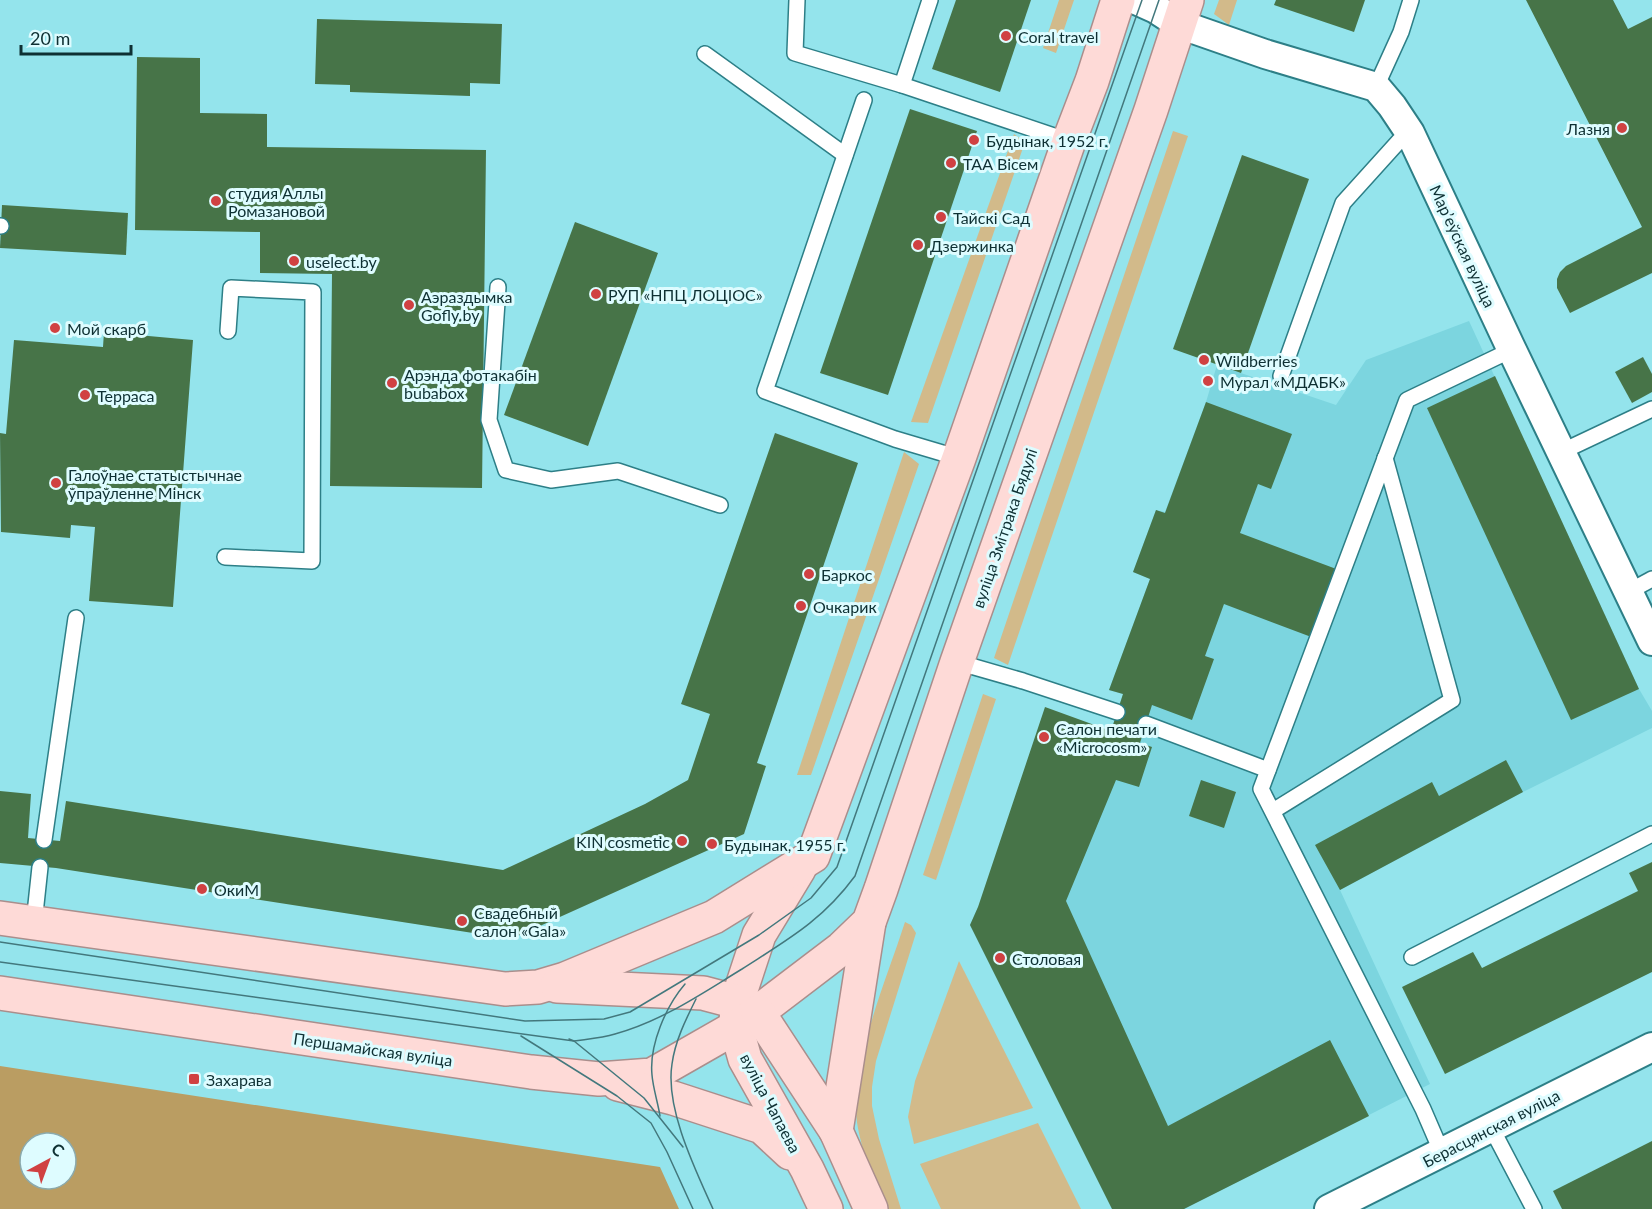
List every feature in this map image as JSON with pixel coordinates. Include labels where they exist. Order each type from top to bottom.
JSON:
[{"type":"main road","points":[[545,985],[565,979],[714,917],[813,856],[959,458],[1092,81],[1118,0]]},
{"type":"main road","name":"вуліца Змітрака Бядулі","points":[[744,1014],[842,948],[869,922],[957,662],[1147,122],[1183,12]]},
{"type":"main road","points":[[0,918],[505,989],[545,985],[702,993],[744,1014],[759,935],[803,862]]},
{"type":"main road","points":[[836,1131],[869,922]]},
{"type":"main road","name":"Першамайская вуліца","points":[[0,993],[510,1069],[599,1079],[652,1075],[744,1014]]},
{"type":"main road","name":"вуліца Чапаева","points":[[744,1014],[836,1131],[871,1209]]},
{"type":"main road","name":"вуліца Чапаева","points":[[744,1014],[744,1059],[807,1169],[826,1209]]},
{"type":"main road","points":[[599,1079],[673,1098],[762,1127],[807,1169]]},
{"type":"street","points":[[1136,0],[1156,9],[1183,12],[1265,54],[1376,87]]},
{"type":"street","name":"Марʼеўская вуліца","points":[[1376,87],[1410,133],[1561,452],[1640,586],[1652,641]]},
{"type":"street","name":"Берасцянская вуліца","points":[[1329,1209],[1652,1047]]},
{"type":"lane","points":[[797,0],[795,53],[902,85],[1069,141]]},
{"type":"lane","points":[[902,85],[930,0]]},
{"type":"lane","points":[[1376,87],[1401,32],[1411,0]]},
{"type":"lane","points":[[705,54],[845,155]]},
{"type":"lane","points":[[864,100],[765,391],[895,439],[959,458]]},
{"type":"lane","points":[[1281,376],[1343,203],[1399,141],[1410,133]]},
{"type":"lane","points":[[498,287],[489,420],[506,470],[551,480],[618,471],[720,504]]},
{"type":"lane","points":[[225,557],[312,561],[313,292],[231,288],[228,331]]},
{"type":"lane","points":[[1442,1153],[1423,1109],[1261,789],[1407,400],[1501,355],[1510,346]]},
{"type":"lane","points":[[1561,452],[1652,409]]},
{"type":"lane","points":[[1273,811],[1452,700],[1385,458]]},
{"type":"lane","points":[[44,840],[76,618]]},
{"type":"lane","points":[[957,662],[1117,712]]},
{"type":"lane","points":[[1146,724],[1268,770]]},
{"type":"lane","points":[[1412,957],[1652,834]]},
{"type":"lane","points":[[34,923],[40,867]]},
{"type":"lane","points":[[1492,1129],[1534,1209]]},
{"type":"shaded area","points":[[1059,0],[1074,0],[1056,53],[1043,48]]},
{"type":"shaded area","points":[[1219,0],[1237,0],[1229,25],[1214,14]]},
{"type":"shaded area","points":[[1173,131],[1188,136],[1008,665],[994,658]]},
{"type":"shaded area","points":[[1014,134],[1025,142],[928,423],[911,422]]},
{"type":"shaded area","points":[[1469,321],[1639,689],[1652,711],[1652,728],[1523,792],[1340,890],[1430,1084],[1184,1209],[1112,1209],[970,925],[978,907],[1111,731],[1123,694],[1109,690],[1150,579],[1133,572],[1156,510],[1165,512],[1206,402],[1217,365],[1336,405],[1366,360]]},
{"type":"shaded area","points":[[904,452],[919,464],[811,775],[797,775]]},
{"type":"shaded area","points":[[983,694],[996,699],[936,880],[923,875]]},
{"type":"shaded area","points":[[905,922],[911,925],[916,933],[876,1061],[872,1087],[872,1106],[879,1139],[901,1209],[886,1209],[866,1159],[856,1108],[861,1061],[867,1037]]},
{"type":"shaded area","points":[[959,961],[1033,1108],[914,1144],[908,1117],[915,1081]]},
{"type":"shaded area","points":[[0,1066],[660,1167],[679,1209],[0,1209]]},
{"type":"shaded area","points":[[1038,1123],[1081,1209],[941,1209],[920,1164]]},
{"type":"building","points":[[956,0],[1031,0],[1000,92],[932,69]]},
{"type":"building","points":[[1276,0],[1365,0],[1354,32],[1274,5]]},
{"type":"building","name":"Лазня","points":[[1526,0],[1613,0],[1628,29],[1652,17],[1652,273],[1570,313],[1557,288],[1560,272],[1566,266],[1642,227]]},
{"type":"building","points":[[317,19],[502,24],[500,84],[470,83],[470,96],[350,92],[350,85],[315,84]]},
{"type":"building","points":[[137,57],[200,58],[200,113],[267,114],[267,147],[486,150],[482,488],[330,486],[332,274],[260,273],[260,232],[135,230]]},
{"type":"building","points":[[910,109],[977,131],[888,395],[820,373]]},
{"type":"building","points":[[1242,155],[1309,179],[1241,373],[1173,349]]},
{"type":"building","points":[[2,205],[128,213],[126,255],[0,248]]},
{"type":"building","name":"РУП «НПЦ ЛОЦІОС»","points":[[575,222],[658,253],[588,446],[504,415]]},
{"type":"building","points":[[104,332],[193,340],[173,607],[89,601],[95,527],[71,525],[70,538],[1,532],[0,433],[6,434],[14,340],[103,347]]},
{"type":"building","points":[[1643,357],[1652,374],[1652,392],[1632,403],[1615,372]]},
{"type":"building","points":[[1495,376],[1639,689],[1571,720],[1427,408]]},
{"type":"building","points":[[1206,402],[1292,434],[1271,489],[1258,484],[1240,533],[1339,570],[1314,638],[1224,604],[1205,656],[1214,659],[1192,720],[1152,705],[1140,743],[1152,747],[1139,787],[1116,780],[1066,901],[1168,1126],[1330,1040],[1369,1116],[1184,1209],[1112,1209],[970,925],[1045,707],[1111,731],[1123,694],[1109,690],[1150,579],[1133,572],[1156,510],[1165,513]]},
{"type":"building","points":[[775,433],[858,463],[757,763],[766,766],[744,834],[511,939],[56,868],[0,863],[0,791],[31,794],[28,838],[60,841],[66,801],[503,870],[645,804],[688,780],[710,714],[681,704]]},
{"type":"building","points":[[1506,760],[1523,792],[1340,890],[1315,845],[1432,782],[1439,796]]},
{"type":"building","points":[[1201,780],[1236,792],[1224,828],[1189,816]]},
{"type":"building","points":[[1652,862],[1652,972],[1445,1074],[1402,987],[1473,952],[1482,968],[1638,891],[1629,873]]},
{"type":"building","points":[[1652,1141],[1652,1209],[1562,1209],[1553,1191]]},
{"type":"tram line","points":[[0,942],[525,1021],[604,1019],[630,1012],[759,935],[811,898],[837,867],[1142,0]]},
{"type":"tram line","points":[[0,962],[574,1041],[615,1034],[665,1014],[758,959],[817,918],[843,892],[855,876],[1159,0]]},
{"type":"tram line","points":[[660,1116],[653,1085],[653,1051],[665,1015],[685,984]]},
{"type":"tram line","points":[[696,999],[676,1047],[671,1081],[673,1100],[683,1138],[713,1209]]},
{"type":"tram line","points":[[521,1036],[617,1096],[651,1123],[693,1209]]},
{"type":"tram line","points":[[569,1039],[644,1098],[683,1147]]},
{"type":"place","name":"Coral travel","points":[[1006,36]]},
{"type":"place","name":"Лазня","points":[[1622,128]]},
{"type":"place","name":"Будынак, 1952 г.","points":[[974,140]]},
{"type":"place","name":"ТАА Вісем","points":[[951,163]]},
{"type":"place","name":"студия Аллы Ромазановой","points":[[216,201]]},
{"type":"place","name":"Тайскі Сад","points":[[941,217]]},
{"type":"place","name":"Дзержинка","points":[[918,245]]},
{"type":"place","name":"uselect.by","points":[[294,261]]},
{"type":"place","name":"РУП «НПЦ ЛОЦІОС»","points":[[596,294]]},
{"type":"place","name":"Аэраздымка Gofly.by","points":[[409,305]]},
{"type":"place","name":"Мой скарб","points":[[55,328]]},
{"type":"place","name":"Wildberries","points":[[1204,360]]},
{"type":"place","name":"Мурал «МДАБК»","points":[[1208,381]]},
{"type":"place","name":"Арэнда фотакабін bubabox","points":[[392,383]]},
{"type":"place","name":"Терраса","points":[[85,395]]},
{"type":"place","name":"Галоўнае статыстычнае ўпраўленне Мінск","points":[[56,483]]},
{"type":"place","name":"Баркос","points":[[809,574]]},
{"type":"place","name":"Очкарик","points":[[801,606]]},
{"type":"place","name":"Салон печати «Microcosm»","points":[[1044,737]]},
{"type":"place","name":"KIN cosmetic","points":[[682,841]]},
{"type":"place","name":"Будынак, 1955 г.","points":[[712,844]]},
{"type":"place","name":"ОкиМ","points":[[202,889]]},
{"type":"place","name":"Свадебный салон «Gala»","points":[[462,921]]},
{"type":"place","name":"Столовая","points":[[1000,958]]},
{"type":"place","name":"Захарава","points":[[194,1079]]}]
